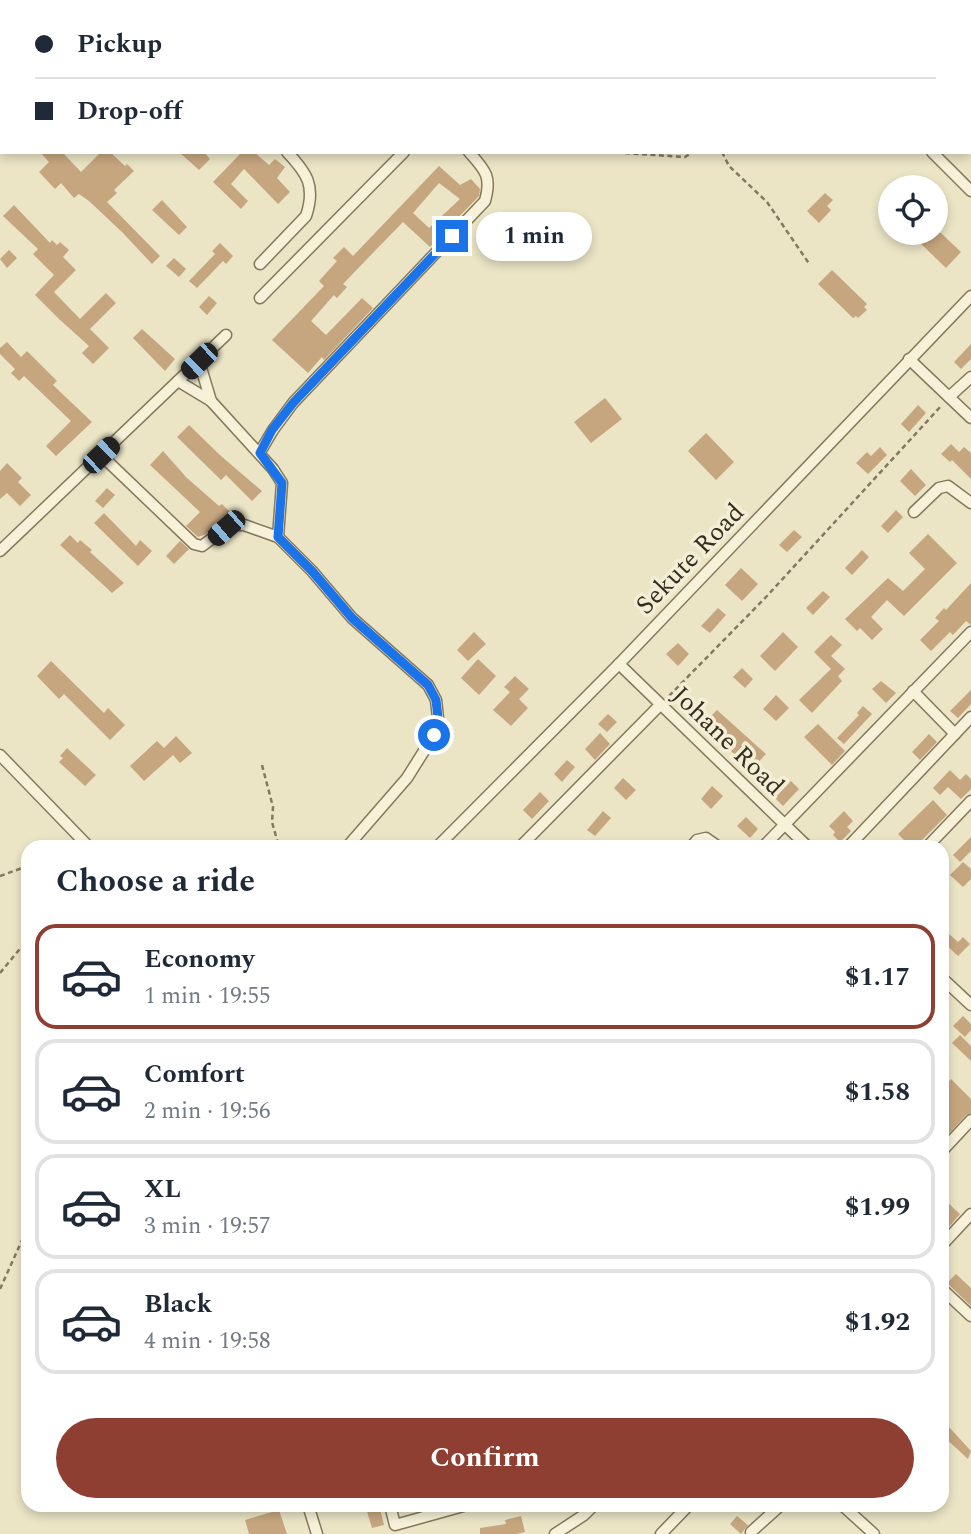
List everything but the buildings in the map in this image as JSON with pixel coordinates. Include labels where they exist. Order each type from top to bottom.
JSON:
[{"type":"street","points":[[260,264],[306,216],[309,205],[310,180],[289,154]]},
{"type":"street","points":[[260,298],[402,154]]},
{"type":"street","points":[[260,453],[272,430],[293,403],[485,201],[490,186],[486,172],[471,154]]},
{"type":"street","points":[[934,154],[971,191]]},
{"type":"street","name":"Sekute Road","points":[[444,840],[619,664],[971,296]]},
{"type":"street","points":[[0,551],[226,335]]},
{"type":"street","points":[[909,359],[971,418]]},
{"type":"street","points":[[199,361],[211,401]]},
{"type":"street","points":[[949,397],[971,377]]},
{"type":"street","points":[[178,381],[211,401],[260,453],[282,483],[278,537]]},
{"type":"street","points":[[101,455],[194,544],[202,546],[233,525],[278,537],[312,571],[352,618],[428,685],[436,700],[438,718],[434,735],[407,778],[353,840]]},
{"type":"street","points":[[914,512],[940,488],[948,486],[971,503]]},
{"type":"street","points":[[770,840],[971,632]]},
{"type":"street","name":"Johane Road","points":[[619,664],[800,840]]},
{"type":"street","points":[[913,691],[955,734]]},
{"type":"street","points":[[527,840],[660,705]]},
{"type":"street","points":[[855,840],[971,717]]},
{"type":"street","points":[[0,755],[82,840]]},
{"type":"street","points":[[933,840],[971,801]]},
{"type":"street","points":[[949,985],[971,1005]]},
{"type":"street","points":[[949,1144],[971,1120]]},
{"type":"street","points":[[949,1238],[971,1214]]},
{"type":"street","points":[[949,1296],[971,1316]]},
{"type":"street","points":[[310,1512],[317,1534]]},
{"type":"street","points":[[392,1512],[396,1530],[447,1512]]},
{"type":"street","points":[[555,1534],[587,1512]]},
{"type":"street","points":[[661,1534],[682,1512]]},
{"type":"street","points":[[751,1534],[774,1512]]},
{"type":"street","points":[[850,1512],[874,1534]]},
{"type":"path","points":[[639,154],[685,157],[690,154]]},
{"type":"path","points":[[723,154],[729,166],[767,202],[810,265]]},
{"type":"path","points":[[660,705],[767,596],[949,397]]},
{"type":"path","points":[[262,765],[273,807],[272,822],[277,840]]},
{"type":"path","points":[[0,876],[21,868]]},
{"type":"path","points":[[0,972],[21,947]]},
{"type":"path","points":[[0,1289],[21,1242]]},
{"type":"route","points":[[434,735],[438,718],[436,700],[428,685],[352,618],[312,571],[278,537],[282,483],[260,453],[272,430],[293,403],[452,236]]}]
